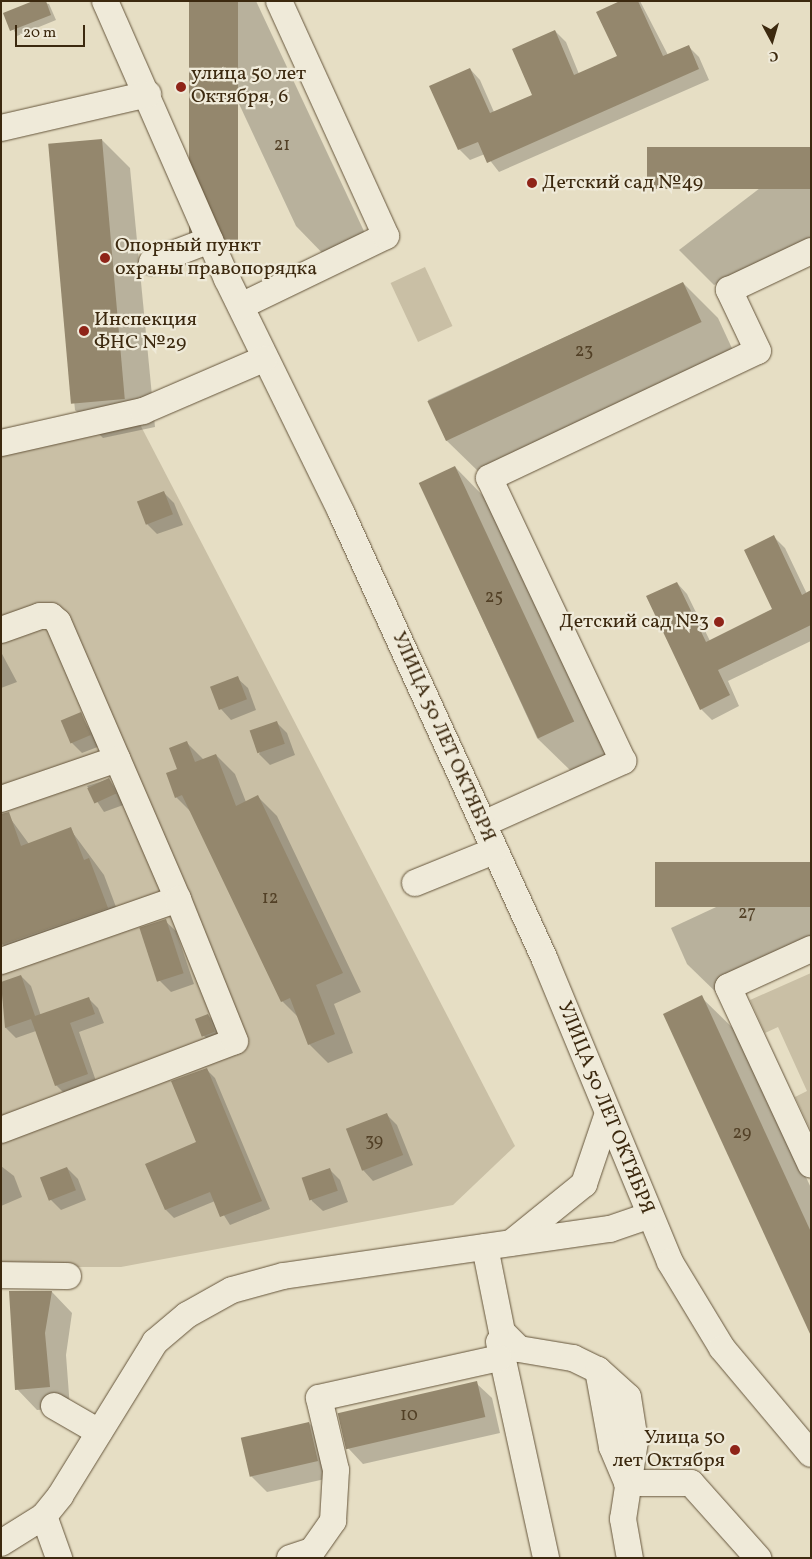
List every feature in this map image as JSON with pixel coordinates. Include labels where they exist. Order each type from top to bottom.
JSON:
[{"type":"street","name":"УЛИЦА 50 ЛЕТ ОКТЯБРЯ","points":[[105,1],[148,94],[210,240],[264,359],[341,512],[545,960],[648,1216],[722,1348],[811,1454]]},
{"type":"street","points":[[241,306],[386,236],[279,1]]},
{"type":"street","points":[[1,128],[148,94]]},
{"type":"street","points":[[152,262],[210,240]]},
{"type":"street","points":[[483,824],[623,761],[489,478],[758,351],[729,290],[811,251]]},
{"type":"street","points":[[1,443],[142,411],[264,359]]},
{"type":"street","points":[[1,630],[40,616],[51,616],[58,622],[178,899],[235,1041],[1,1130]]},
{"type":"street","points":[[1,799],[117,758]]},
{"type":"street","points":[[415,883],[494,851]]},
{"type":"street","points":[[1,961],[178,899]]},
{"type":"street","points":[[811,949],[728,987],[811,1165]]},
{"type":"street","points":[[511,1244],[584,1184],[607,1116]]},
{"type":"street","points":[[1,1543],[44,1516],[155,1342],[187,1315],[232,1290],[283,1276],[610,1229],[648,1216]]},
{"type":"street","points":[[484,1247],[502,1332],[499,1358],[546,1558]]},
{"type":"street","points":[[1,1275],[68,1276]]},
{"type":"street","points":[[502,1332],[520,1349],[573,1358],[598,1370],[612,1446],[627,1483],[623,1519],[630,1558]]},
{"type":"street","points":[[290,1558],[312,1551],[332,1521],[336,1470],[319,1398],[499,1358]]},
{"type":"street","points":[[54,1406],[99,1432]]},
{"type":"street","points":[[627,1483],[691,1483],[758,1558]]},
{"type":"street","points":[[44,1516],[60,1558]]},
{"type":"shaded area","points":[[425,267],[452,326],[418,342],[391,283]]},
{"type":"shaded area","points":[[132,409],[515,1146],[453,1205],[121,1267],[1,1267],[1,440]]},
{"type":"shaded area","points":[[811,973],[811,1131],[795,1097],[807,1091],[778,1027],[765,1033],[750,1000]]},
{"type":"building","points":[[33,1],[46,1],[51,15],[10,31],[3,13]]},
{"type":"building","points":[[189,1],[238,1],[238,251],[189,251]]},
{"type":"building","points":[[620,1],[638,1],[663,56],[689,45],[699,69],[487,163],[478,142],[458,150],[429,86],[470,68],[490,113],[532,95],[512,49],[555,30],[574,75],[617,56],[596,12]]},
{"type":"building","points":[[102,139],[125,399],[71,404],[48,144]]},
{"type":"building","points":[[647,147],[811,147],[811,189],[647,189]]},
{"type":"building","points":[[683,282],[702,322],[446,441],[427,401]]},
{"type":"building","points":[[455,466],[574,722],[538,738],[419,483]]},
{"type":"building","points":[[164,491],[173,514],[146,525],[137,501]]},
{"type":"building","points":[[774,535],[802,595],[811,590],[811,625],[718,670],[730,695],[700,710],[646,596],[677,582],[706,642],[772,609],[744,550]]},
{"type":"building","points":[[238,676],[247,699],[219,710],[210,687]]},
{"type":"building","points":[[81,712],[91,735],[71,744],[61,721]]},
{"type":"building","points":[[277,721],[285,744],[257,753],[250,730]]},
{"type":"building","points":[[187,741],[195,762],[216,754],[236,806],[258,795],[343,973],[316,985],[335,1034],[308,1045],[290,998],[281,1002],[182,795],[175,798],[166,773],[177,769],[169,748]]},
{"type":"building","points":[[109,778],[116,793],[94,804],[87,788]]},
{"type":"building","points":[[9,812],[21,846],[71,827],[84,860],[89,858],[108,908],[1,945],[1,814]]},
{"type":"building","points":[[655,862],[811,862],[811,907],[655,907]]},
{"type":"building","points":[[166,919],[184,973],[157,982],[139,928]]},
{"type":"building","points":[[21,975],[35,1016],[89,997],[95,1014],[70,1023],[88,1074],[55,1086],[31,1019],[5,1028],[1,982]]},
{"type":"building","points":[[702,995],[811,1232],[811,1336],[663,1014]]},
{"type":"building","points":[[208,1014],[215,1032],[202,1037],[195,1019]]},
{"type":"building","points":[[207,1068],[262,1201],[220,1217],[210,1192],[165,1210],[145,1164],[196,1142],[171,1081]]},
{"type":"building","points":[[387,1113],[403,1155],[362,1171],[346,1129]]},
{"type":"building","points":[[67,1167],[76,1190],[49,1201],[40,1177]]},
{"type":"building","points":[[330,1168],[338,1191],[309,1200],[302,1178]]},
{"type":"building","points":[[9,1291],[52,1291],[45,1333],[50,1387],[15,1390]]},
{"type":"building","points":[[477,1381],[485,1417],[346,1449],[338,1413]]},
{"type":"building","points":[[309,1422],[318,1461],[250,1477],[241,1438]]},
{"type":"place","name":"улица 50 лет Октября, 6","points":[[181,87]]},
{"type":"place","name":"Детский сад №49","points":[[532,183]]},
{"type":"place","name":"Опорный пункт охраны правопорядка","points":[[105,258]]},
{"type":"place","name":"Инспекция ФНС №29","points":[[84,331]]},
{"type":"place","name":"Детский сад №3","points":[[719,622]]},
{"type":"place","name":"Улица 50 лет Октября","points":[[735,1450]]}]
